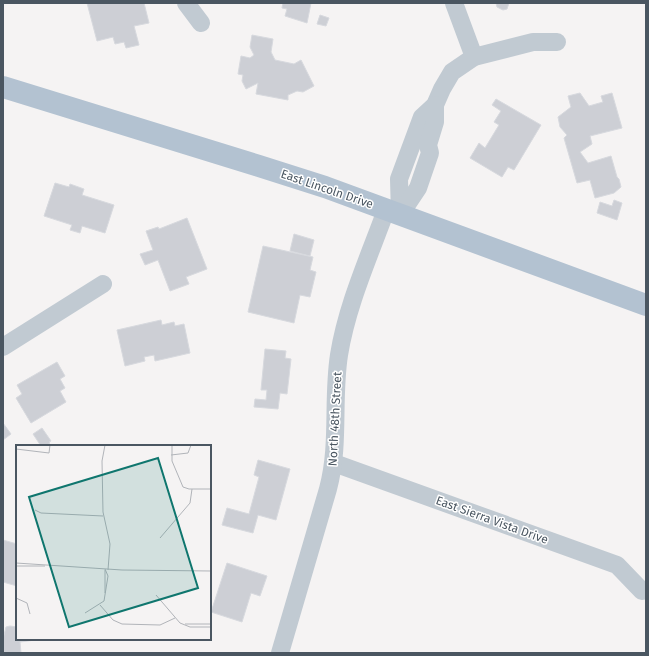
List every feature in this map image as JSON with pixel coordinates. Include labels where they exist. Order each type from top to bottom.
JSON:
[{"type":"main road","name":"East Lincoln Drive","points":[[3,87],[325,187],[646,305]]},
{"type":"street","points":[[186,3],[201,23]]},
{"type":"street","points":[[454,3],[474,57]]},
{"type":"street","name":"North 48th Street","points":[[280,653],[328,489],[334,463],[336,391],[339,356],[345,326],[353,299],[393,212],[418,188],[430,153],[420,142],[422,117],[435,105],[442,88],[452,72],[474,57],[533,42],[557,42]]},
{"type":"street","points":[[3,347],[103,284]]},
{"type":"street","name":"East Sierra Vista Drive","points":[[334,463],[617,565],[642,591]]},
{"type":"building","points":[[87,3],[144,3],[149,23],[134,26],[139,45],[126,48],[124,42],[115,44],[113,37],[97,41]]},
{"type":"building","points":[[283,3],[311,3],[307,23],[285,16],[287,9],[282,8]]},
{"type":"building","points":[[496,3],[509,3],[507,9],[503,10],[497,7]]},
{"type":"building","points":[[320,15],[329,18],[326,26],[317,24]]},
{"type":"building","points":[[252,35],[273,39],[271,52],[275,60],[294,64],[301,60],[314,86],[303,92],[297,91],[288,95],[288,100],[256,94],[258,83],[246,89],[242,81],[243,75],[238,74],[241,56],[250,58],[254,55],[250,47]]},
{"type":"building","points":[[580,93],[589,106],[603,102],[601,96],[612,93],[622,128],[590,136],[592,144],[580,152],[588,163],[611,156],[617,177],[619,179],[621,187],[614,193],[595,198],[590,180],[577,183],[564,138],[567,135],[560,127],[558,117],[571,107],[568,96]]},
{"type":"building","points":[[496,99],[541,125],[514,170],[508,167],[502,177],[470,158],[479,143],[485,148],[499,125],[494,122],[501,111],[492,105]]},
{"type":"building","points":[[55,183],[69,187],[70,184],[84,189],[82,195],[114,205],[105,233],[82,226],[80,233],[70,230],[72,225],[44,216]]},
{"type":"building","points":[[614,200],[622,203],[617,220],[597,213],[600,202],[612,206]]},
{"type":"building","points":[[187,218],[207,269],[186,277],[189,284],[170,291],[158,260],[145,265],[140,254],[153,250],[146,231],[158,227],[159,229]]},
{"type":"building","points":[[294,234],[314,240],[310,256],[290,251]]},
{"type":"building","points":[[263,246],[313,257],[310,270],[316,272],[310,297],[300,295],[294,323],[248,312]]},
{"type":"building","points":[[161,320],[162,325],[174,322],[175,326],[184,324],[190,353],[155,361],[154,355],[144,357],[145,361],[125,366],[117,330]]},
{"type":"building","points":[[265,349],[286,351],[285,358],[291,359],[287,394],[280,393],[278,409],[254,407],[255,399],[266,400],[267,390],[261,390]]},
{"type":"building","points":[[57,362],[65,376],[60,379],[65,388],[60,391],[66,402],[31,423],[16,398],[22,394],[17,385]]},
{"type":"building","points":[[3,423],[11,434],[3,440]]},
{"type":"building","points":[[42,428],[51,441],[47,445],[40,445],[33,434]]},
{"type":"building","points":[[258,460],[290,469],[276,520],[258,515],[253,533],[222,525],[227,508],[249,514],[259,477],[254,475]]},
{"type":"building","points":[[3,540],[16,544],[16,586],[3,582]]},
{"type":"building","points":[[227,563],[267,576],[260,596],[251,593],[242,622],[211,612]]},
{"type":"building","points":[[6,627],[16,627],[16,640],[35,640],[20,642],[21,653],[3,653],[3,639]]}]
